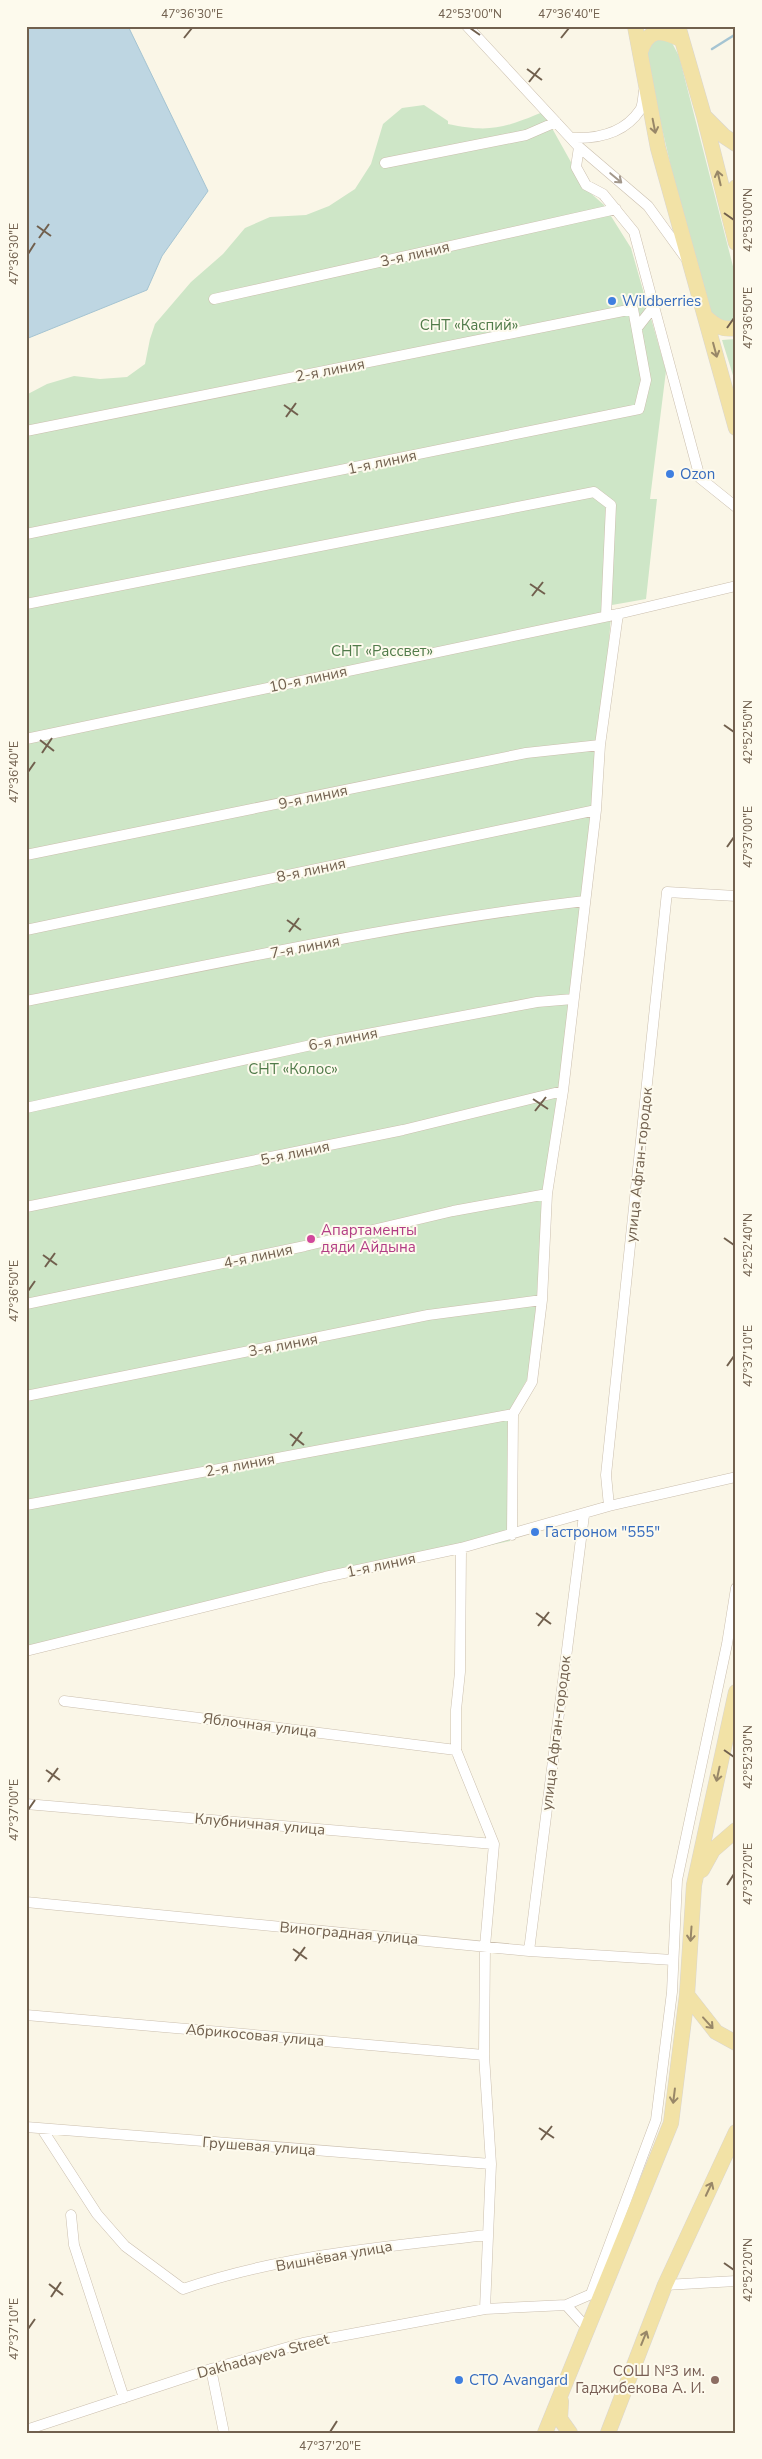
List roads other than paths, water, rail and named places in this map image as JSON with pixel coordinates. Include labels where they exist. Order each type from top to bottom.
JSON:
[{"type":"main road","points":[[635,26],[658,148],[707,318],[736,428]]},
{"type":"main road","points":[[640,53],[644,39],[653,33],[680,33],[704,116],[736,243]]},
{"type":"main road","points":[[704,116],[724,136],[736,144]]},
{"type":"main road","points":[[729,219],[732,193],[736,187]]},
{"type":"main road","points":[[707,318],[716,326],[725,330],[736,328]]},
{"type":"main road","points":[[545,2433],[586,2328],[597,2292],[671,2123],[687,1995],[694,1885],[736,1692]]},
{"type":"main road","points":[[694,1885],[713,1850],[736,1830]]},
{"type":"main road","points":[[687,1995],[716,2032],[736,2043]]},
{"type":"main road","points":[[608,2433],[665,2285],[736,2132]]},
{"type":"main road","points":[[562,2390],[560,2419],[570,2433]]},
{"type":"main road","points":[[598,2433],[617,2406]]},
{"type":"street","points":[[467,26],[579,147],[648,206],[693,268]]},
{"type":"street","points":[[571,138],[590,139],[611,134],[626,124],[640,110],[646,83]]},
{"type":"street","points":[[385,163],[526,134],[556,122]]},
{"type":"street","points":[[579,147],[576,167],[586,184],[603,194],[634,232],[655,304],[700,478],[736,507]]},
{"type":"street","name":"3-я линия","points":[[214,299],[616,209]]},
{"type":"street","points":[[636,328],[655,304]]},
{"type":"street","name":"1-я линия","points":[[26,534],[638,409],[646,380],[633,309]]},
{"type":"street","name":"2-я линия","points":[[26,430],[633,309]]},
{"type":"street","points":[[26,604],[594,492],[611,505],[606,616]]},
{"type":"street","name":"10-я линия","points":[[26,739],[618,614],[736,586]]},
{"type":"street","points":[[512,1535],[513,1414],[532,1382],[542,1300],[547,1194],[563,1091],[596,810],[600,745],[618,614]]},
{"type":"street","name":"9-я линия","points":[[26,855],[526,753],[600,745]]},
{"type":"street","name":"8-я линия","points":[[26,930],[596,810]]},
{"type":"street","name":"улица Афган-городок","points":[[609,1506],[606,1475],[667,892],[736,896]]},
{"type":"street","name":"7-я линия","points":[[26,1001],[394,930],[521,908],[585,901]]},
{"type":"street","name":"6-я линия","points":[[26,1108],[325,1042],[537,1002],[574,999]]},
{"type":"street","name":"5-я линия","points":[[26,1208],[384,1134],[563,1091]]},
{"type":"street","name":"4-я линия","points":[[26,1304],[305,1246],[453,1211],[547,1194]]},
{"type":"street","name":"3-я линия","points":[[26,1396],[428,1315],[542,1300]]},
{"type":"street","name":"2-я линия","points":[[26,1505],[513,1414]]},
{"type":"street","name":"1-я линия","points":[[26,1651],[325,1577],[461,1548],[584,1515],[609,1506],[736,1477]]},
{"type":"street","name":"улица Афган-городок","points":[[528,1951],[584,1515]]},
{"type":"street","points":[[461,1548],[460,1672],[456,1710],[456,1750],[494,1844],[486,1946],[484,2055],[491,2164],[485,2309]]},
{"type":"street","points":[[586,2328],[566,2305],[597,2292],[656,2120],[672,1992],[677,1880],[727,1644],[736,1588]]},
{"type":"street","name":"Яблочная улица","points":[[64,1701],[456,1750]]},
{"type":"street","name":"Клубничная улица","points":[[26,1804],[494,1844]]},
{"type":"street","name":"Виноградная улица","points":[[26,1902],[528,1951],[673,1960]]},
{"type":"street","name":"Абрикосовая улица","points":[[26,2015],[484,2055]]},
{"type":"street","name":"Грушевая улица","points":[[26,2128],[491,2164]]},
{"type":"street","name":"Вишнёвая улица","points":[[42,2129],[97,2214],[124,2246],[183,2289],[223,2275],[378,2247],[488,2235]]},
{"type":"street","points":[[71,2214],[74,2245],[124,2398]]},
{"type":"street","points":[[665,2285],[736,2282]]},
{"type":"street","name":"Dakhadayeva Street","points":[[26,2430],[211,2369],[303,2343],[485,2309],[566,2305]]},
{"type":"street","points":[[211,2369],[224,2433]]},
{"type":"water","points":[[26,26],[128,26],[208,191],[162,256],[147,290],[26,339]]},
{"type":"waterway","points":[[712,49],[736,34]]},
{"type":"place","name":"Wildberries","points":[[612,301]]},
{"type":"place","name":"Ozon","points":[[670,474]]},
{"type":"place","name":"Апартаменты дяди Айдына","points":[[311,1239]]},
{"type":"place","name":"Гастроном \"555\"","points":[[535,1532]]},
{"type":"place","name":"СТО Avangard","points":[[459,2380]]},
{"type":"place","name":"СОШ №3 им. Гаджибекова А. И.","points":[[715,2380]]},
{"type":"park label","name":"СНТ «Каспий»","points":[[469,325]]},
{"type":"park label","name":"СНТ «Рассвет»","points":[[382,651]]},
{"type":"park label","name":"СНТ «Колос»","points":[[293,1069]]}]
